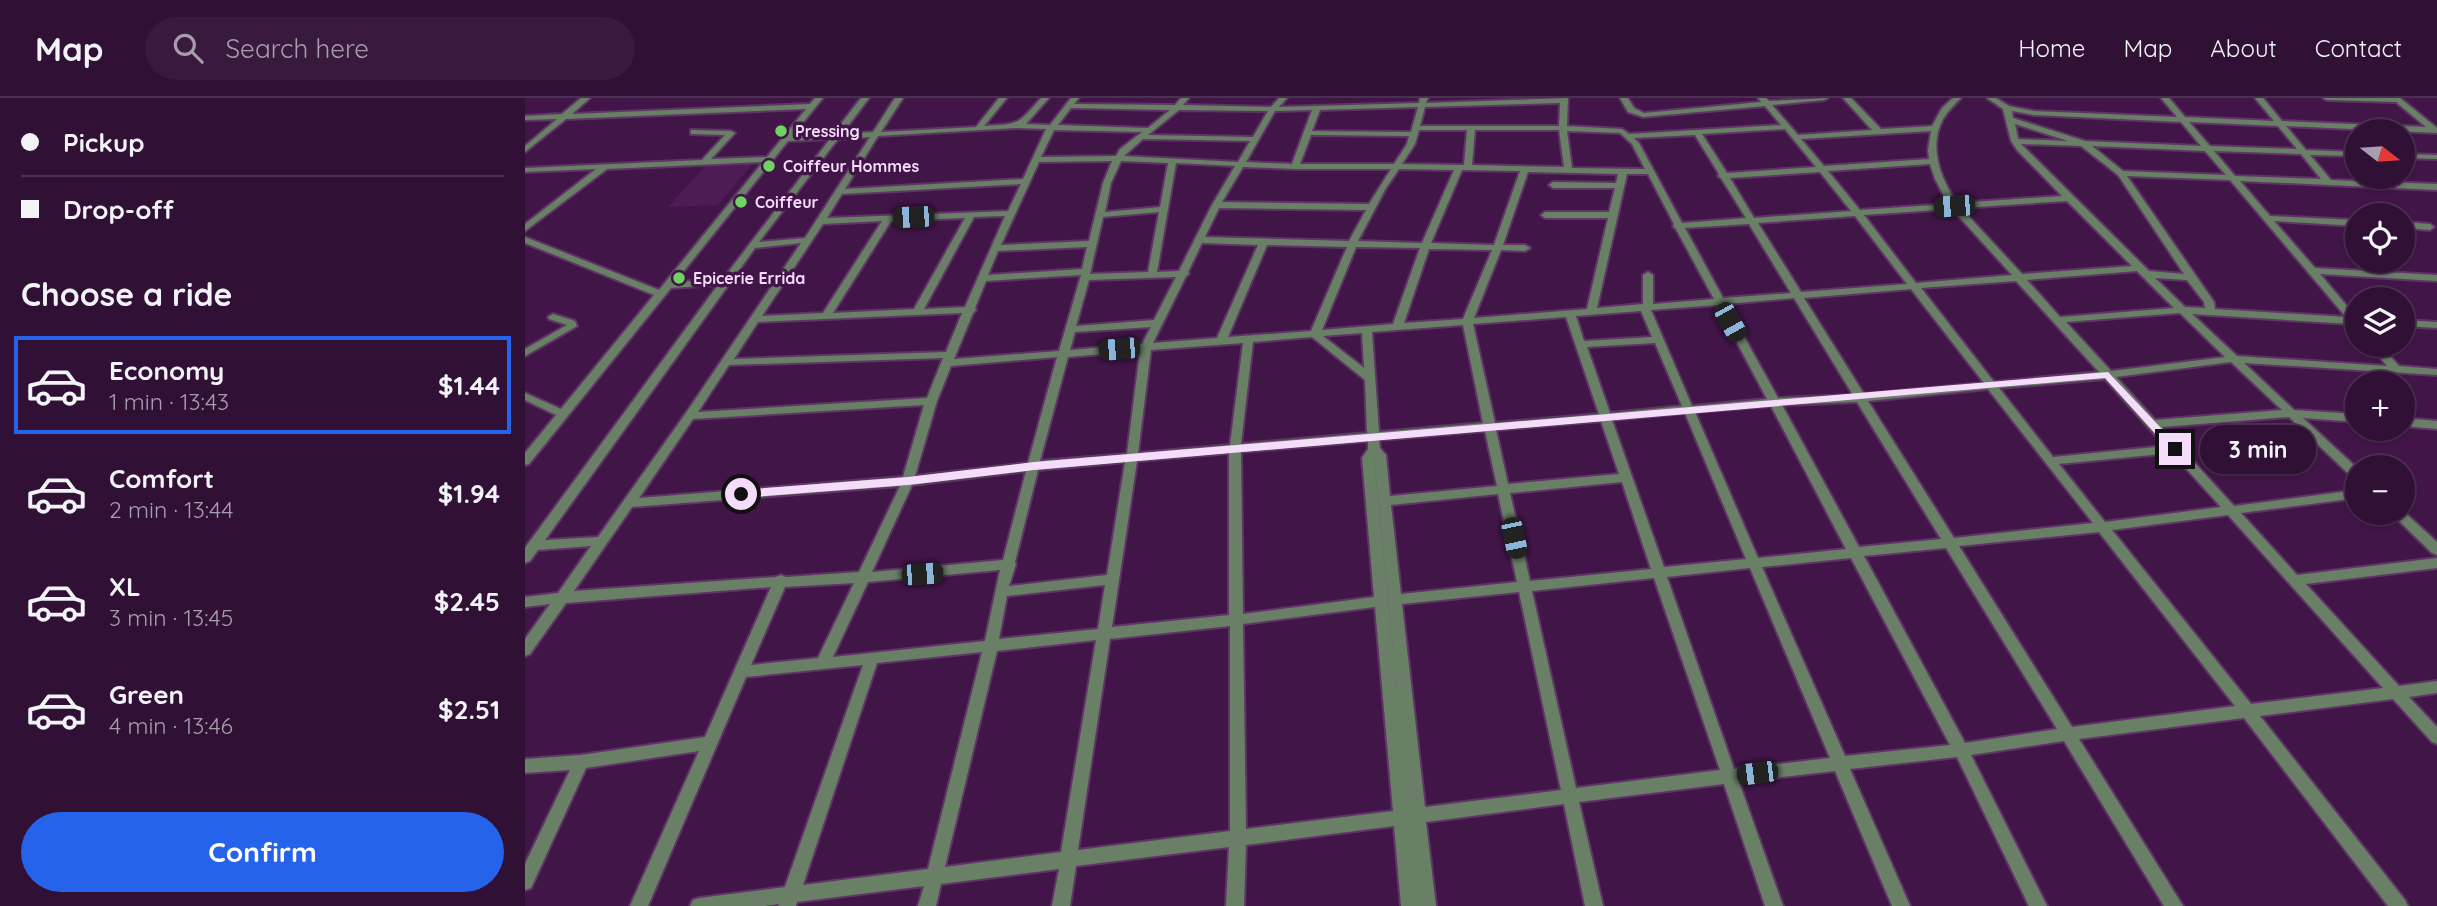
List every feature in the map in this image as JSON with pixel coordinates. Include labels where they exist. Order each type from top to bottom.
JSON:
[{"type":"street","points":[[525,150],[586,98]]},
{"type":"street","points":[[525,558],[752,246],[865,98]]},
{"type":"street","points":[[525,650],[690,416],[899,98]]},
{"type":"street","points":[[978,129],[1003,98]]},
{"type":"street","points":[[1016,127],[1023,123],[1045,98]]},
{"type":"street","points":[[927,906],[992,645],[1001,592],[1086,275],[1107,183],[1118,158],[1143,133],[1176,109],[1185,98]]},
{"type":"street","points":[[1213,110],[1222,98]]},
{"type":"street","points":[[1061,906],[1132,458],[1146,347],[1216,205],[1273,109],[1283,98]]},
{"type":"street","points":[[1624,98],[1631,110],[1643,115],[1764,101],[1824,98]]},
{"type":"street","points":[[1847,98],[1878,131]]},
{"type":"street","points":[[1957,98],[1947,106],[1934,128],[1931,148],[1942,186],[1954,206],[2437,737]]},
{"type":"street","points":[[1991,98],[2007,108],[2034,113],[2436,131]]},
{"type":"street","points":[[2165,98],[2345,309]]},
{"type":"street","points":[[2259,98],[2328,182]]},
{"type":"street","points":[[2327,98],[2397,99],[2436,131]]},
{"type":"street","points":[[823,663],[908,481],[930,401],[971,310],[995,248],[1051,128],[1072,102],[1213,110],[1423,101],[1482,103],[1564,99],[1563,128],[1568,170]]},
{"type":"street","points":[[1315,334],[1371,207],[1411,144],[1423,101]]},
{"type":"street","points":[[1764,101],[1825,169],[1990,385],[2399,906]]},
{"type":"street","points":[[525,118],[816,102]]},
{"type":"street","points":[[525,461],[816,102]]},
{"type":"street","points":[[1482,103],[1482,128]]},
{"type":"street","points":[[1295,167],[1317,107]]},
{"type":"street","points":[[2007,108],[2015,141],[2142,271],[2345,464]]},
{"type":"street","points":[[2011,120],[2081,142],[2120,173],[2209,302],[2210,312]]},
{"type":"street","points":[[785,139],[1016,127],[1255,139]]},
{"type":"street","points":[[1308,133],[1563,128],[1616,130],[1629,136],[1787,127]]},
{"type":"street","points":[[1397,328],[1426,245],[1463,168],[1471,128]]},
{"type":"street","points":[[1797,137],[1934,128]]},
{"type":"street","points":[[694,132],[731,133],[706,160]]},
{"type":"street","points":[[1697,132],[2174,906]]},
{"type":"street","points":[[1629,136],[1961,750],[2038,906]]},
{"type":"street","points":[[2015,141],[2345,153]]},
{"type":"street","points":[[2415,156],[2437,157]]},
{"type":"street","points":[[1037,160],[1118,158],[1238,166],[1395,166],[1650,172]]},
{"type":"street","points":[[525,170],[769,159]]},
{"type":"street","points":[[1722,176],[1933,161]]},
{"type":"street","points":[[1152,275],[1172,162]]},
{"type":"street","points":[[525,228],[607,165]]},
{"type":"street","points":[[1525,169],[1498,247],[1467,322],[1594,906]]},
{"type":"street","points":[[1591,313],[1623,172]]},
{"type":"street","points":[[2120,173],[2437,187]]},
{"type":"street","points":[[838,192],[1027,181]]},
{"type":"street","points":[[1553,185],[1620,186]]},
{"type":"street","points":[[1677,226],[2070,198]]},
{"type":"street","points":[[1216,205],[1371,207]]},
{"type":"street","points":[[1099,215],[1163,209]]},
{"type":"street","points":[[820,221],[1012,213]]},
{"type":"street","points":[[918,311],[971,215]]},
{"type":"street","points":[[1545,215],[1613,215]]},
{"type":"street","points":[[826,316],[888,218]]},
{"type":"street","points":[[2266,218],[2345,222]]},
{"type":"street","points":[[2415,226],[2430,227]]},
{"type":"street","points":[[525,240],[661,294]]},
{"type":"street","points":[[752,246],[808,240]]},
{"type":"street","points":[[1200,240],[1525,248]]},
{"type":"street","points":[[1221,342],[1264,242]]},
{"type":"street","points":[[995,248],[1093,244]]},
{"type":"street","points":[[726,362],[947,359],[1063,354],[2019,278],[2142,271],[2190,278]]},
{"type":"street","points":[[2312,271],[2437,278]]},
{"type":"street","points":[[983,278],[1184,274]]},
{"type":"street","points":[[1648,275],[1647,308],[1901,906]]},
{"type":"street","points":[[668,285],[727,282]]},
{"type":"street","points":[[755,319],[971,310]]},
{"type":"street","points":[[2057,320],[2182,310],[2345,321]]},
{"type":"street","points":[[1570,314],[1775,906]]},
{"type":"street","points":[[525,353],[573,325],[553,317]]},
{"type":"street","points":[[1070,328],[1158,323]]},
{"type":"street","points":[[2415,324],[2437,325]]},
{"type":"street","points":[[1367,330],[1374,443],[1380,455],[1385,501],[1388,600]]},
{"type":"street","points":[[1315,334],[1370,379]]},
{"type":"street","points":[[1235,906],[1238,838],[1235,450],[1248,340]]},
{"type":"street","points":[[1580,344],[1660,340]]},
{"type":"street","points":[[2385,357],[2395,368]]},
{"type":"street","points":[[629,503],[908,481],[1132,458],[1374,443],[1489,427],[1775,402],[1859,398],[2108,375],[2233,359],[2437,372]]},
{"type":"street","points":[[525,396],[562,414]]},
{"type":"street","points":[[690,416],[930,401]]},
{"type":"street","points":[[2152,424],[2291,413],[2345,417]]},
{"type":"street","points":[[2415,423],[2437,425]]},
{"type":"street","points":[[1374,443],[1368,458],[1388,600],[1409,816],[1410,906]]},
{"type":"street","points":[[2051,461],[2175,449]]},
{"type":"street","points":[[1385,501],[1626,477]]},
{"type":"street","points":[[741,672],[1235,620],[1388,600],[2102,527],[2345,496]]},
{"type":"street","points":[[2410,525],[2437,550]]},
{"type":"street","points":[[535,545],[603,541]]},
{"type":"street","points":[[2294,580],[2437,563]]},
{"type":"street","points":[[525,602],[781,580],[944,573],[1010,564]]},
{"type":"street","points":[[1001,592],[1113,579]]},
{"type":"street","points":[[639,906],[781,580]]},
{"type":"street","points":[[789,900],[872,658]]},
{"type":"street","points":[[699,906],[789,900],[934,876],[1730,776],[1961,750],[2437,687]]},
{"type":"street","points":[[525,766],[581,762],[710,743]]},
{"type":"street","points":[[525,882],[581,762]]},
{"type":"street","points":[[1409,816],[1427,906]]},
{"type":"shaded area","points":[[755,161],[718,205],[668,207],[708,163]]},
{"type":"place","name":"Pressing","points":[[781,131]]},
{"type":"place","name":"Coiffeur Hommes","points":[[769,166]]},
{"type":"place","name":"Coiffeur","points":[[741,202]]},
{"type":"place","name":"Epicerie Errida","points":[[679,278]]},
{"type":"route","points":[[741,494],[908,481],[1034,466],[2108,375],[2175,449]]}]
